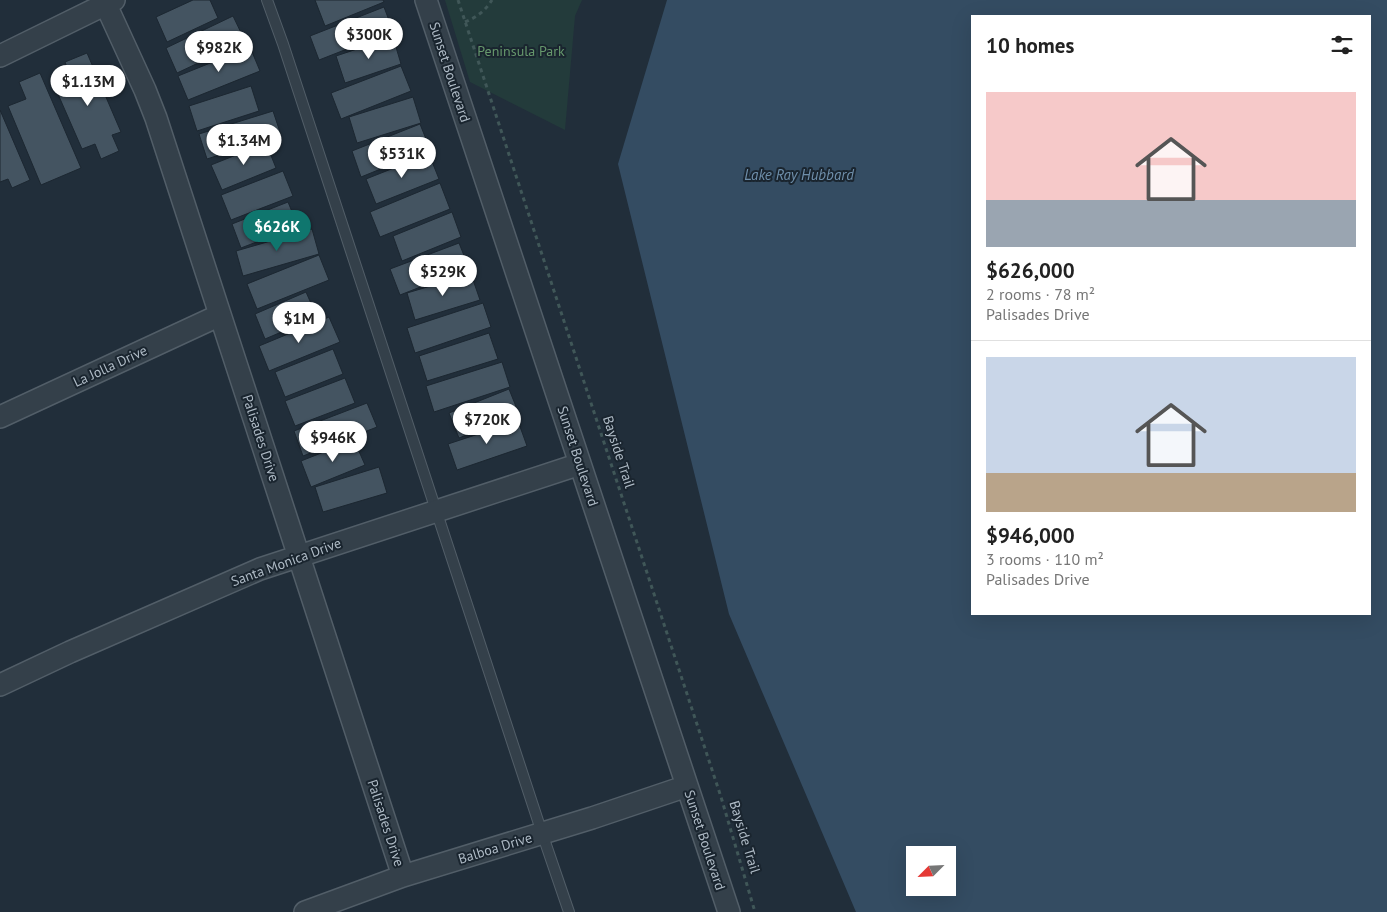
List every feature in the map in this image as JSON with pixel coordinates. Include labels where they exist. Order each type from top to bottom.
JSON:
[{"type":"street","name":"Sunset Boulevard","points":[[426,0],[728,912]]},
{"type":"street","points":[[0,56],[110,2]]},
{"type":"street","name":"Palisades Drive","points":[[110,2],[156,118],[403,876]]},
{"type":"street","name":"La Jolla Drive","points":[[0,417],[220,315]]},
{"type":"street","name":"Santa Monica Drive","points":[[0,685],[70,652],[260,569],[580,464]]},
{"type":"street","name":"Balboa Drive","points":[[305,912],[403,876],[687,786]]},
{"type":"lane","points":[[267,0],[569,912]]},
{"type":"path","name":"Bayside Trail","points":[[458,0],[712,769],[756,912]]},
{"type":"path","points":[[465,22],[485,10],[492,0]]},
{"type":"green space","name":"Peninsula Park","points":[[445,0],[582,0],[575,16],[565,130],[470,82]]},
{"type":"water","name":"Lake Ray Hubbard","points":[[667,0],[1387,0],[1387,912],[856,912],[729,614],[618,164]]},
{"type":"building","points":[[193,0],[210,0],[218,18],[167,42],[156,17]]},
{"type":"building","points":[[315,0],[383,0],[384,2],[325,26]]},
{"type":"building","points":[[384,7],[393,31],[319,60],[310,36]]},
{"type":"building","points":[[233,16],[245,41],[177,73],[166,48]]},
{"type":"building","points":[[393,37],[401,64],[345,83],[336,56]]},
{"type":"building","points":[[250,47],[260,71],[188,100],[178,76]]},
{"type":"building","points":[[87,53],[121,132],[112,135],[119,151],[101,159],[95,144],[82,149],[54,85],[71,78],[65,62]]},
{"type":"building","points":[[401,66],[411,91],[341,119],[331,93]]},
{"type":"building","points":[[40,73],[81,168],[41,185],[8,106],[26,99],[19,82]]},
{"type":"building","points":[[251,86],[259,111],[197,131],[189,106]]},
{"type":"building","points":[[413,97],[421,123],[357,143],[349,117]]},
{"type":"building","points":[[0,110],[30,180],[12,188],[8,179],[0,182]]},
{"type":"building","points":[[273,111],[281,135],[207,159],[199,134]]},
{"type":"building","points":[[420,124],[430,149],[361,177],[352,151]]},
{"type":"building","points":[[266,143],[276,168],[222,190],[211,165]]},
{"type":"building","points":[[429,154],[439,179],[376,204],[366,179]]},
{"type":"building","points":[[283,171],[293,196],[231,220],[221,195]]},
{"type":"building","points":[[440,183],[450,209],[380,237],[370,212]]},
{"type":"building","points":[[288,202],[298,226],[241,248],[232,224]]},
{"type":"building","points":[[452,212],[461,237],[402,261],[393,236]]},
{"type":"building","points":[[312,229],[319,254],[243,276],[236,251]]},
{"type":"building","points":[[459,243],[469,268],[400,295],[390,269]]},
{"type":"building","points":[[319,255],[329,280],[257,309],[247,284]]},
{"type":"building","points":[[471,274],[480,300],[415,320],[407,293]]},
{"type":"building","points":[[306,292],[317,317],[265,339],[255,314]]},
{"type":"building","points":[[483,303],[491,327],[415,353],[407,328]]},
{"type":"building","points":[[329,317],[340,342],[269,371],[259,346]]},
{"type":"building","points":[[489,333],[498,359],[427,381],[419,356]]},
{"type":"building","points":[[333,349],[343,374],[285,397],[275,372]]},
{"type":"building","points":[[502,362],[510,387],[434,412],[426,386]]},
{"type":"building","points":[[345,378],[355,403],[295,426],[285,401]]},
{"type":"building","points":[[509,389],[519,414],[459,438],[449,413]]},
{"type":"building","points":[[367,403],[377,427],[303,456],[294,431]]},
{"type":"building","points":[[518,421],[527,446],[457,470],[448,444]]},
{"type":"building","points":[[354,440],[365,465],[311,487],[301,461]]},
{"type":"building","points":[[379,467],[387,493],[323,512],[315,487]]}]
